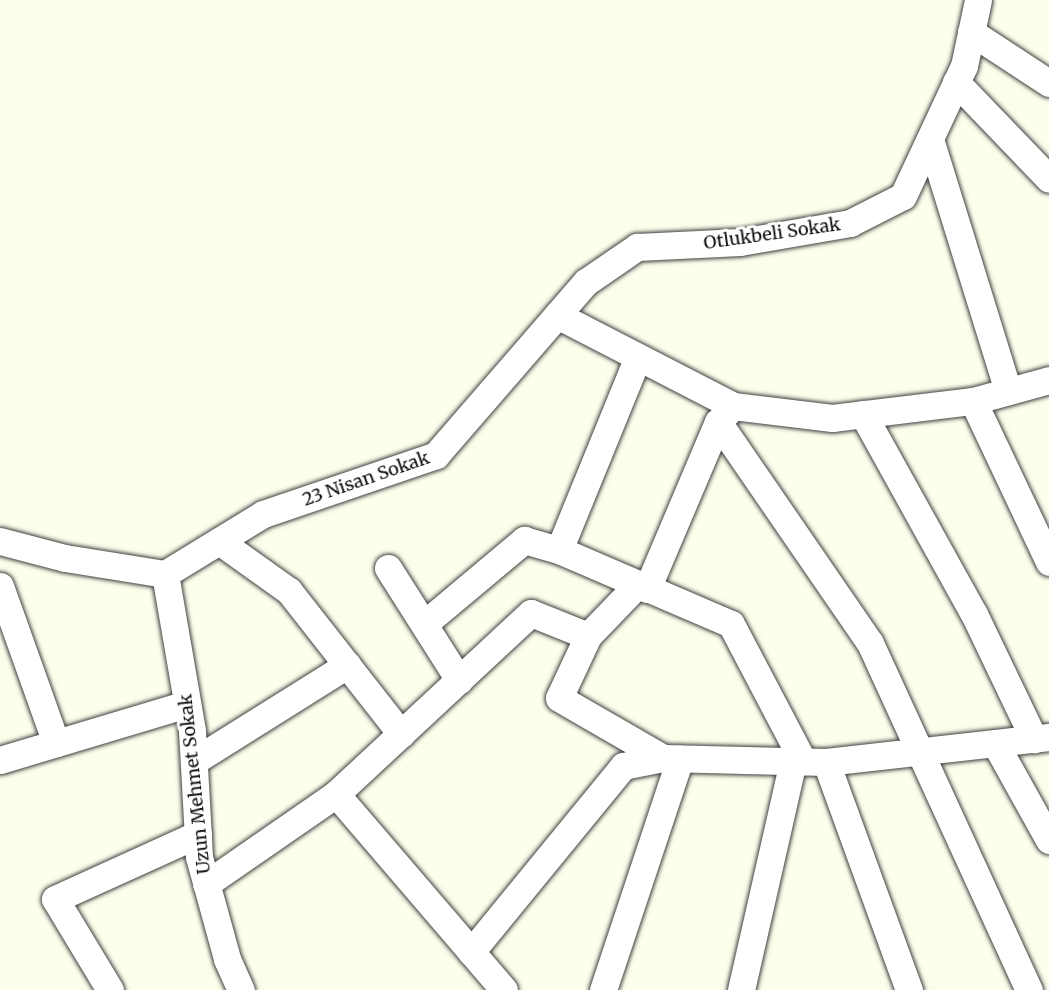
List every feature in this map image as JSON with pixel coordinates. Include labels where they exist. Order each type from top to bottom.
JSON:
[{"type":"street","name":"Otlukbeli Sokak","points":[[557,315],[586,282],[637,247],[740,242],[850,223],[903,196],[956,82],[978,0]]},
{"type":"street","points":[[971,32],[1049,83]]},
{"type":"street","points":[[956,82],[1049,178]]},
{"type":"street","points":[[930,140],[1008,391]]},
{"type":"street","points":[[557,315],[637,359],[726,414],[870,644],[922,750],[1029,990]]},
{"type":"street","name":"23 Nisan Sokak","points":[[165,574],[263,514],[436,455],[557,315]]},
{"type":"street","points":[[559,550],[637,359]]},
{"type":"street","points":[[726,414],[832,417],[863,414],[973,401],[1049,380]]},
{"type":"street","points":[[973,401],[1049,562]]},
{"type":"street","points":[[671,758],[559,698],[588,636],[642,587],[726,414]]},
{"type":"street","points":[[471,951],[623,766],[671,758],[807,762],[1042,738],[863,414]]},
{"type":"street","points":[[424,624],[524,540],[559,550],[731,624],[807,762],[909,990]]},
{"type":"street","points":[[0,541],[65,558],[165,574]]},
{"type":"street","points":[[219,541],[289,591],[400,734]]},
{"type":"street","points":[[388,568],[459,680]]},
{"type":"street","name":"Uzun Mehmet Sokak","points":[[165,574],[187,704],[194,761],[198,834],[206,884],[227,959],[241,990]]},
{"type":"street","points":[[0,586],[56,743]]},
{"type":"street","points":[[206,884],[336,794],[531,613],[588,636]]},
{"type":"street","points":[[194,761],[347,665]]},
{"type":"street","points":[[0,760],[187,704]]},
{"type":"street","points":[[995,743],[1049,840]]},
{"type":"street","points":[[603,990],[671,758]]},
{"type":"street","points":[[741,990],[807,762]]},
{"type":"street","points":[[336,794],[471,951],[492,985]]},
{"type":"street","points":[[110,990],[55,899],[198,834]]}]
